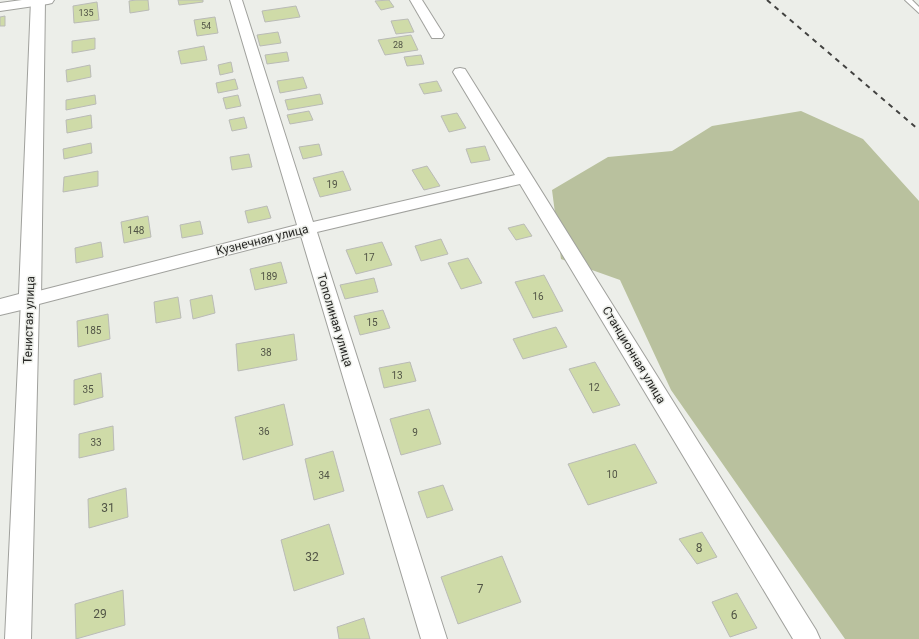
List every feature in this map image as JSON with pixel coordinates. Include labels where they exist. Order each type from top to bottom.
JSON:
[{"type":"street","points":[[0,7],[41,0]]},
{"type":"street","name":"Тенистая улица","points":[[18,639],[41,0]]},
{"type":"street","name":"Тополиная улица","points":[[236,0],[434,639]]},
{"type":"street","points":[[416,0],[437,35]]},
{"type":"street","name":"Станционная улица","points":[[460,72],[807,639]]},
{"type":"street","name":"Кузнечная улица","points":[[0,307],[306,229],[525,178]]},
{"type":"lane","points":[[908,0],[919,11]]},
{"type":"green space","points":[[801,111],[863,139],[919,201],[919,639],[845,639],[671,390],[620,280],[561,259],[552,190],[608,157],[672,151],[712,126]]},
{"type":"building","points":[[148,0],[149,10],[130,13],[129,1]]},
{"type":"building","points":[[178,0],[203,0],[203,2],[179,5]]},
{"type":"building","points":[[389,0],[394,7],[381,10],[375,1]]},
{"type":"building","points":[[97,2],[99,20],[74,23],[73,6]]},
{"type":"building","points":[[296,6],[300,17],[265,22],[262,11]]},
{"type":"building","points":[[5,16],[5,26],[0,26],[0,17]]},
{"type":"building","points":[[215,17],[218,33],[197,36],[194,20]]},
{"type":"building","points":[[408,19],[414,32],[396,34],[391,21]]},
{"type":"building","points":[[278,32],[281,43],[260,46],[257,35]]},
{"type":"building","points":[[411,35],[418,50],[385,55],[378,40]]},
{"type":"building","points":[[95,38],[95,49],[72,53],[72,41]]},
{"type":"building","points":[[204,46],[207,60],[181,64],[178,51]]},
{"type":"building","points":[[287,52],[289,61],[267,64],[265,55]]},
{"type":"building","points":[[421,55],[424,64],[407,66],[404,57]]},
{"type":"building","points":[[231,62],[233,72],[220,75],[218,65]]},
{"type":"building","points":[[90,65],[91,77],[67,82],[66,70]]},
{"type":"building","points":[[303,77],[307,88],[280,93],[277,81]]},
{"type":"building","points":[[235,79],[238,89],[218,93],[216,83]]},
{"type":"building","points":[[437,81],[442,91],[424,94],[419,84]]},
{"type":"building","points":[[320,94],[323,104],[288,110],[285,100]]},
{"type":"building","points":[[95,95],[96,104],[66,110],[66,100]]},
{"type":"building","points":[[238,95],[241,106],[226,109],[223,98]]},
{"type":"building","points":[[309,111],[313,120],[290,124],[287,115]]},
{"type":"building","points":[[457,113],[466,128],[449,132],[441,116]]},
{"type":"building","points":[[91,115],[92,128],[67,133],[66,120]]},
{"type":"building","points":[[244,117],[247,128],[232,131],[229,120]]},
{"type":"building","points":[[91,143],[92,153],[64,159],[63,149]]},
{"type":"building","points":[[319,144],[322,155],[303,159],[299,147]]},
{"type":"building","points":[[485,146],[490,160],[471,163],[466,149]]},
{"type":"building","points":[[249,154],[252,167],[232,170],[230,157]]},
{"type":"building","points":[[427,166],[440,186],[424,190],[412,170]]},
{"type":"building","points":[[98,171],[98,186],[63,192],[64,177]]},
{"type":"building","points":[[343,171],[351,190],[320,197],[313,178]]},
{"type":"building","points":[[267,206],[271,218],[248,223],[245,211]]},
{"type":"building","points":[[148,216],[151,237],[124,243],[121,222]]},
{"type":"building","points":[[200,221],[203,234],[182,238],[180,225]]},
{"type":"building","points":[[524,224],[532,236],[516,240],[508,228]]},
{"type":"building","points":[[441,239],[448,254],[421,261],[415,246]]},
{"type":"building","points":[[101,242],[103,257],[76,263],[75,248]]},
{"type":"building","points":[[382,242],[392,265],[356,274],[346,250]]},
{"type":"building","points":[[468,258],[482,283],[461,289],[448,263]]},
{"type":"building","points":[[281,262],[287,283],[255,290],[250,269]]},
{"type":"building","points":[[544,275],[563,311],[533,318],[515,282]]},
{"type":"building","points":[[374,278],[378,292],[345,299],[340,285]]},
{"type":"building","points":[[212,295],[215,313],[193,319],[190,300]]},
{"type":"building","points":[[178,297],[181,318],[156,323],[154,302]]},
{"type":"building","points":[[383,310],[390,328],[360,335],[354,316]]},
{"type":"building","points":[[108,314],[110,339],[78,347],[77,321]]},
{"type":"building","points":[[556,327],[567,347],[523,359],[513,339]]},
{"type":"building","points":[[294,334],[297,360],[238,371],[236,344]]},
{"type":"building","points":[[410,362],[416,381],[384,388],[379,368]]},
{"type":"building","points":[[595,362],[620,405],[593,413],[569,369]]},
{"type":"building","points":[[101,373],[103,397],[74,405],[74,380]]},
{"type":"building","points":[[284,404],[293,445],[243,460],[235,417]]},
{"type":"building","points":[[429,409],[441,444],[401,455],[390,419]]},
{"type":"building","points":[[113,426],[114,450],[79,458],[79,434]]},
{"type":"building","points":[[635,444],[657,483],[588,505],[568,464]]},
{"type":"building","points":[[333,451],[344,491],[314,500],[305,459]]},
{"type":"building","points":[[443,485],[453,510],[427,518],[418,492]]},
{"type":"building","points":[[126,488],[128,517],[89,528],[88,499]]},
{"type":"building","points":[[329,524],[344,574],[294,591],[281,540]]},
{"type":"building","points":[[702,532],[717,557],[697,564],[679,539]]},
{"type":"building","points":[[502,556],[521,602],[458,624],[441,577]]},
{"type":"building","points":[[123,590],[125,625],[76,639],[75,604]]},
{"type":"building","points":[[737,593],[757,628],[730,637],[712,602]]},
{"type":"building","points":[[364,618],[370,639],[339,639],[337,627]]},
{"type":"railway","points":[[767,0],[919,130]]}]
